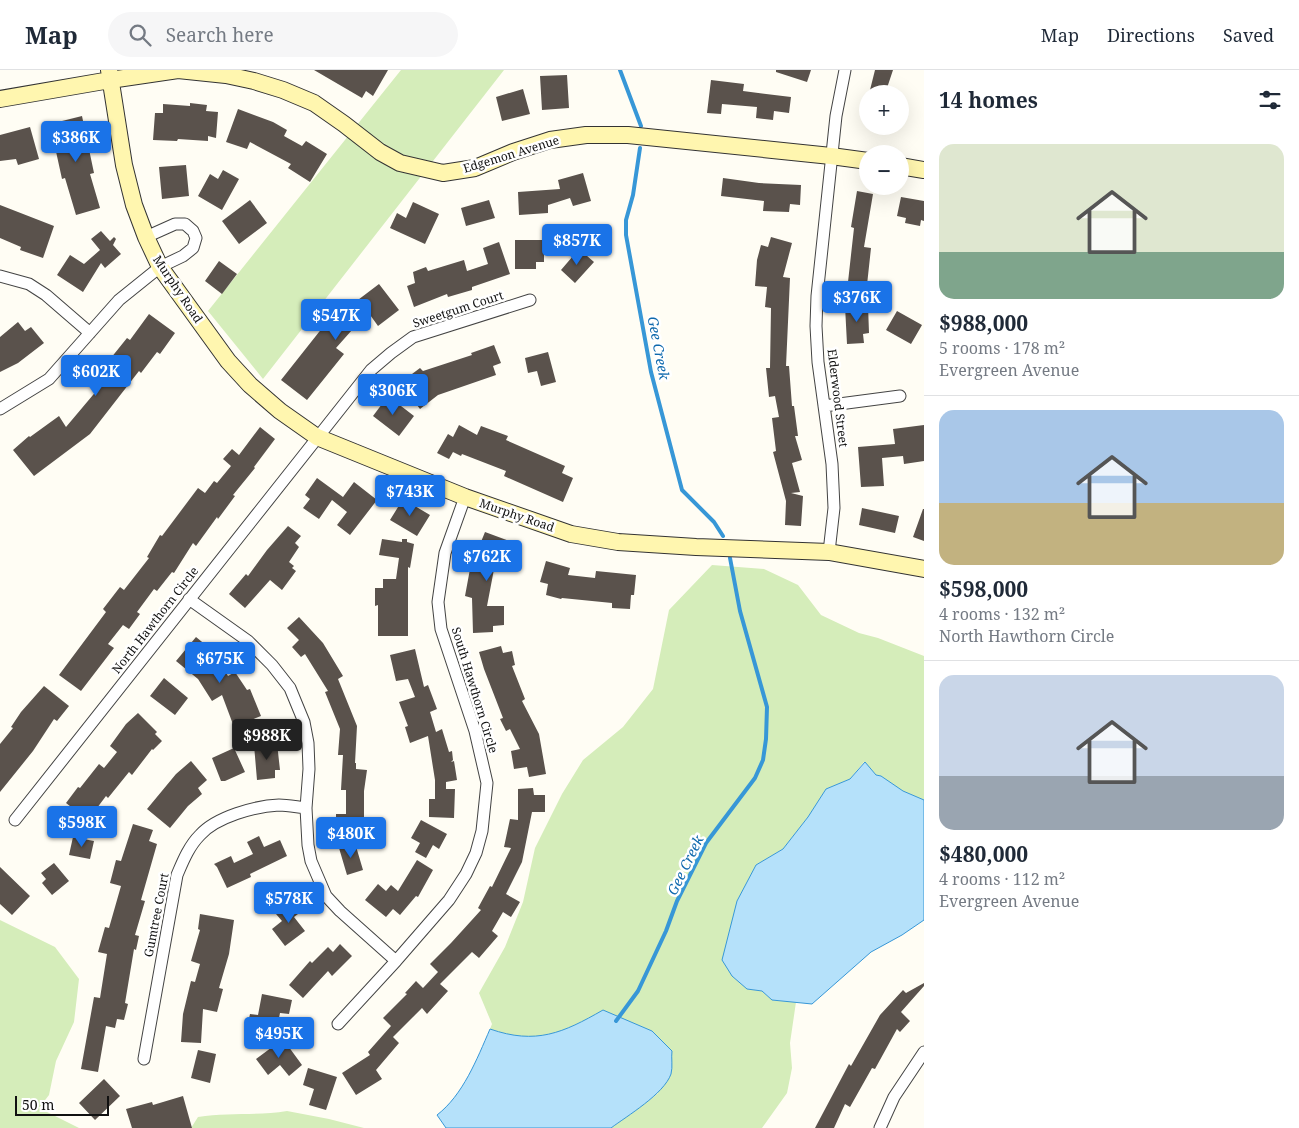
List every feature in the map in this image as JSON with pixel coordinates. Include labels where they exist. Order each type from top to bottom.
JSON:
[{"type":"street","name":"Edgemon Avenue","points":[[0,99],[110,75],[178,70],[226,75],[283,90],[314,103],[380,152],[400,163],[443,173],[475,168],[513,152],[550,140],[586,135],[628,136],[831,156],[859,161]]},
{"type":"street","name":"Elderwood Street","points":[[828,552],[833,499],[832,464],[818,362],[817,296],[831,156],[845,70]]},
{"type":"street","name":"Murphy Road","points":[[110,75],[124,165],[134,205],[160,267],[228,361],[250,385],[280,411],[317,437],[465,497],[571,534],[618,542],[696,548],[828,552],[924,569]]},
{"type":"street","points":[[909,168],[924,170]]},
{"type":"street","points":[[0,409],[49,379],[119,300],[160,267],[183,256],[194,248],[196,238],[193,231],[185,224],[175,224],[146,237]]},
{"type":"street","points":[[0,276],[28,284],[46,295],[90,332]]},
{"type":"street","name":"Sweetgum Court","points":[[317,437],[371,370],[391,352],[413,337],[530,300]]},
{"type":"street","points":[[824,406],[900,396]]},
{"type":"street","name":"North Hawthorn Circle","points":[[15,820],[317,437]]},
{"type":"street","name":"South Hawthorn Circle","points":[[338,1024],[396,961],[448,900],[472,860],[482,831],[488,782],[475,731],[441,629],[438,602],[445,553],[465,497]]},
{"type":"street","points":[[189,599],[248,641],[272,665],[290,688],[304,722],[308,742],[309,769],[306,808],[311,861],[326,896],[396,961]]},
{"type":"street","name":"Gumtree Court","points":[[144,1059],[177,875],[185,855],[200,834],[218,821],[260,807],[279,805],[306,808]]},
{"type":"street","points":[[880,1128],[894,1097],[924,1052]]},
{"type":"green space","points":[[401,70],[504,70],[263,379],[208,311]]},
{"type":"green space","points":[[712,565],[764,569],[798,585],[821,615],[859,633],[878,638],[924,656],[924,800],[902,791],[881,776],[876,775],[864,762],[850,779],[826,789],[808,817],[783,849],[756,865],[737,901],[731,928],[747,989],[762,991],[772,1000],[796,1002],[790,1043],[792,1068],[787,1093],[762,1128],[611,1128],[657,1094],[671,1074],[671,1050],[652,1031],[581,1022],[561,1032],[527,1038],[505,1034],[490,1029],[492,1024],[479,993],[505,947],[523,902],[535,848],[562,794],[583,760],[623,727],[653,689],[669,610]]},
{"type":"green space","points":[[0,920],[55,947],[79,979],[74,1022],[56,1061],[49,1095],[39,1108],[79,1128],[0,1128]]},
{"type":"green space","points":[[287,1111],[364,1128],[191,1128],[198,1117]]},
{"type":"water","points":[[865,762],[876,775],[881,776],[903,791],[924,800],[924,920],[871,952],[812,1004],[772,1000],[762,991],[747,989],[732,976],[722,960],[737,901],[756,865],[783,849],[808,817],[826,789],[850,779]]},
{"type":"water","points":[[603,1010],[652,1031],[672,1051],[672,1071],[667,1082],[653,1097],[611,1128],[446,1128],[437,1115],[462,1087],[490,1029],[521,1036],[549,1034],[575,1025]]},
{"type":"building","points":[[314,70],[388,70],[373,96],[366,91],[362,98]]},
{"type":"building","points":[[776,70],[811,70],[807,82],[776,72]]},
{"type":"building","points":[[875,70],[893,70],[888,85],[871,85]]},
{"type":"building","points":[[567,75],[569,108],[542,110],[540,76]]},
{"type":"building","points":[[711,80],[744,84],[743,91],[791,97],[789,113],[774,111],[773,120],[756,118],[757,107],[722,104],[721,114],[707,113]]},
{"type":"building","points":[[523,89],[530,114],[502,121],[496,97]]},
{"type":"building","points":[[190,103],[207,105],[206,111],[218,112],[216,138],[208,136],[208,141],[153,140],[155,113],[163,113],[163,104],[190,106]]},
{"type":"building","points":[[238,109],[273,122],[287,130],[284,136],[302,146],[306,141],[327,154],[310,182],[288,168],[291,164],[250,142],[247,149],[226,142]]},
{"type":"building","points":[[82,116],[94,173],[90,174],[100,208],[76,215],[65,178],[62,179],[50,124]]},
{"type":"building","points":[[30,127],[39,159],[18,165],[16,159],[0,161],[0,135]]},
{"type":"building","points":[[186,165],[189,196],[162,199],[159,167]]},
{"type":"building","points":[[223,170],[239,179],[222,210],[198,196],[210,174],[218,179]]},
{"type":"building","points":[[583,173],[591,201],[573,206],[570,198],[548,205],[548,213],[519,215],[518,192],[560,189],[558,180]]},
{"type":"building","points":[[723,178],[759,183],[801,185],[800,205],[790,204],[789,212],[763,211],[764,201],[721,196]]},
{"type":"building","points":[[857,191],[859,191],[859,195],[873,195],[864,247],[871,248],[867,285],[848,282],[854,228],[851,227]]},
{"type":"building","points":[[901,197],[924,201],[924,221],[921,220],[920,226],[905,223],[906,218],[897,216]]},
{"type":"building","points":[[250,200],[267,223],[239,244],[222,221]]},
{"type":"building","points":[[489,200],[495,218],[466,226],[461,208]]},
{"type":"building","points":[[413,202],[439,214],[425,244],[390,228],[397,213],[406,218]]},
{"type":"building","points":[[0,205],[54,226],[43,258],[20,250],[21,247],[0,238]]},
{"type":"building","points":[[101,231],[110,241],[114,237],[116,239],[113,245],[121,254],[105,268],[101,263],[83,292],[57,275],[70,255],[84,264],[100,250],[91,239]]},
{"type":"building","points":[[771,237],[792,243],[783,277],[790,278],[786,366],[789,366],[792,406],[794,406],[798,436],[795,436],[802,460],[792,463],[800,492],[791,493],[803,496],[801,526],[785,525],[786,501],[773,452],[776,451],[772,418],[779,417],[775,396],[769,397],[766,368],[770,368],[771,308],[765,307],[767,287],[755,286],[757,260],[761,245],[768,247]]},
{"type":"building","points":[[515,240],[544,240],[544,262],[536,262],[536,269],[515,269]]},
{"type":"building","points":[[499,242],[510,274],[472,287],[472,290],[448,297],[447,294],[414,307],[407,286],[415,283],[413,272],[426,267],[428,271],[464,260],[467,271],[488,264],[483,248]]},
{"type":"building","points":[[579,249],[594,262],[575,283],[561,270]]},
{"type":"building","points":[[219,261],[237,274],[222,294],[205,281]]},
{"type":"building","points":[[379,284],[399,310],[378,326],[368,312],[336,348],[344,354],[307,400],[281,380],[345,302],[350,306]]},
{"type":"building","points":[[868,305],[869,333],[863,334],[864,343],[847,344],[845,306]]},
{"type":"building","points":[[897,311],[922,325],[911,344],[886,330]]},
{"type":"building","points":[[149,314],[175,333],[160,354],[157,352],[141,373],[139,371],[90,434],[34,476],[13,450],[29,436],[59,416],[66,427],[98,389],[90,384],[127,338],[130,340]]},
{"type":"building","points":[[18,322],[25,331],[31,327],[44,343],[18,363],[0,372],[0,337]]},
{"type":"building","points":[[494,345],[501,363],[493,366],[496,375],[438,395],[420,409],[400,383],[420,368],[423,371],[472,355],[471,353]]},
{"type":"building","points":[[548,352],[556,382],[541,386],[537,371],[528,373],[525,358]]},
{"type":"building","points":[[388,396],[414,416],[399,436],[373,416]]},
{"type":"building","points":[[459,425],[477,435],[481,426],[508,436],[506,440],[565,466],[562,473],[573,478],[563,502],[504,476],[506,471],[462,454],[461,456],[453,452],[449,459],[437,453],[448,434],[453,437]]},
{"type":"building","points":[[924,425],[924,461],[904,464],[903,456],[882,458],[884,486],[861,487],[858,447],[895,444],[893,429]]},
{"type":"building","points":[[260,427],[275,439],[233,495],[235,496],[218,519],[217,517],[196,546],[193,543],[174,573],[172,572],[157,591],[154,589],[137,612],[140,614],[129,629],[123,625],[108,644],[114,648],[81,691],[59,675],[106,612],[103,609],[120,587],[124,590],[149,558],[147,557],[160,535],[162,536],[198,488],[205,493],[214,481],[217,483],[231,466],[223,459],[232,449],[239,455]]},
{"type":"building","points":[[317,478],[343,497],[354,482],[377,500],[350,535],[337,525],[347,512],[332,500],[319,519],[303,508],[310,499],[305,495]]},
{"type":"building","points":[[403,499],[430,515],[417,536],[390,520]]},
{"type":"building","points":[[862,508],[899,516],[895,533],[859,525]]},
{"type":"building","points":[[924,509],[924,541],[913,537]]},
{"type":"building","points":[[288,526],[301,536],[295,543],[299,547],[289,562],[296,571],[282,590],[270,580],[245,608],[229,594],[246,574],[248,576]]},
{"type":"building","points":[[485,532],[515,543],[506,568],[495,564],[487,606],[504,606],[504,625],[493,626],[493,632],[473,633],[472,598],[465,596],[470,569]]},
{"type":"building","points":[[382,539],[402,542],[402,539],[407,539],[407,542],[414,544],[410,568],[408,567],[408,636],[378,636],[378,605],[375,606],[375,588],[383,588],[383,579],[396,579],[399,558],[379,555]]},
{"type":"building","points":[[546,561],[570,568],[568,575],[595,578],[596,571],[636,575],[634,595],[631,595],[630,609],[612,608],[612,603],[561,599],[546,595],[548,584],[540,582]]},
{"type":"building","points":[[299,617],[323,643],[343,676],[338,679],[357,726],[356,769],[367,770],[364,791],[364,828],[336,829],[336,814],[346,814],[346,790],[341,790],[343,755],[338,755],[340,729],[325,692],[328,691],[305,654],[301,657],[292,647],[299,640],[287,628]]},
{"type":"building","points":[[196,637],[207,646],[201,653],[220,668],[222,666],[228,676],[235,672],[247,690],[250,689],[261,716],[234,727],[222,695],[212,701],[198,679],[176,661]]},
{"type":"building","points":[[501,646],[503,653],[512,651],[515,665],[512,666],[525,699],[522,701],[539,734],[546,774],[529,777],[527,767],[514,769],[511,751],[520,749],[510,729],[506,731],[500,719],[503,718],[479,652]]},
{"type":"building","points":[[415,649],[424,687],[428,685],[437,709],[430,712],[436,732],[442,729],[449,752],[452,751],[453,760],[451,762],[454,761],[457,780],[446,782],[446,789],[455,789],[454,818],[429,817],[429,799],[435,799],[435,780],[428,736],[410,743],[405,727],[408,726],[399,702],[415,697],[408,679],[396,681],[390,655]]},
{"type":"building","points":[[164,678],[188,698],[175,715],[150,696]]},
{"type":"building","points":[[44,686],[69,706],[57,721],[54,719],[33,751],[0,792],[0,744],[13,728],[11,727],[21,712]]},
{"type":"building","points":[[138,713],[157,732],[155,734],[162,741],[152,749],[132,775],[129,772],[108,798],[106,796],[88,820],[66,803],[99,764],[104,768],[117,752],[110,746],[126,724]]},
{"type":"building","points":[[277,743],[280,770],[275,770],[275,778],[257,780],[254,745]]},
{"type":"building","points":[[234,748],[245,772],[221,781],[212,758]]},
{"type":"building","points":[[191,761],[207,780],[198,788],[202,794],[188,806],[170,828],[147,809],[176,774]]},
{"type":"building","points":[[533,788],[534,795],[545,795],[545,812],[532,812],[522,862],[506,894],[520,902],[511,917],[503,912],[492,931],[498,936],[479,958],[472,952],[440,984],[448,991],[427,1014],[422,1008],[393,1037],[399,1043],[376,1070],[382,1079],[356,1095],[342,1073],[370,1055],[368,1052],[391,1026],[383,1018],[407,994],[405,993],[416,981],[423,988],[438,972],[430,964],[481,910],[478,908],[490,886],[492,887],[511,848],[504,847],[510,819],[518,820],[518,789]]},
{"type":"building","points":[[421,820],[447,834],[439,849],[433,845],[426,858],[415,852],[420,843],[411,838]]},
{"type":"building","points":[[133,824],[153,830],[149,841],[157,844],[141,900],[145,901],[135,935],[139,936],[136,950],[134,949],[125,1003],[128,1004],[124,1020],[117,1019],[115,1028],[106,1026],[98,1072],[81,1069],[94,997],[100,998],[107,954],[98,952],[105,927],[109,928],[121,886],[110,883],[116,860],[121,861]]},
{"type":"building","points":[[259,836],[264,847],[280,840],[287,856],[250,874],[251,877],[227,888],[214,864],[231,856],[234,863],[253,854],[247,842]]},
{"type":"building","points":[[73,837],[94,841],[90,859],[69,855]]},
{"type":"building","points":[[355,843],[363,870],[347,875],[339,848]]},
{"type":"building","points":[[417,860],[433,870],[418,897],[416,896],[400,915],[393,909],[386,917],[365,900],[378,884],[386,891],[391,885],[398,891]]},
{"type":"building","points":[[54,863],[69,881],[52,895],[42,883],[46,879],[41,873]]},
{"type":"building","points":[[0,867],[30,896],[12,915],[0,904]]},
{"type":"building","points":[[294,901],[302,911],[294,917],[305,931],[285,946],[272,929],[282,921],[276,914]]},
{"type":"building","points":[[200,914],[234,920],[229,954],[219,988],[223,989],[217,1012],[203,1009],[201,1043],[181,1042],[183,1014],[191,981],[195,982],[200,964],[191,961],[200,930],[198,929]]},
{"type":"building","points":[[340,944],[352,956],[332,976],[328,971],[303,998],[289,985],[310,961],[312,963],[328,947],[333,952]]},
{"type":"building","points":[[924,983],[924,986],[901,1012],[910,1021],[900,1032],[897,1029],[875,1069],[872,1068],[850,1107],[845,1104],[834,1128],[815,1128],[849,1064],[851,1066],[880,1015],[903,990],[906,993]]},
{"type":"building","points":[[262,994],[292,1000],[289,1014],[280,1013],[276,1033],[247,1028],[250,1014],[258,1015]]},
{"type":"building","points":[[283,1039],[302,1065],[289,1076],[280,1065],[268,1075],[256,1059]]},
{"type":"building","points":[[198,1050],[216,1054],[210,1083],[191,1078]]},
{"type":"building","points":[[308,1068],[337,1077],[326,1110],[309,1105],[314,1089],[303,1085]]},
{"type":"building","points":[[104,1079],[120,1096],[95,1120],[79,1103]]},
{"type":"building","points":[[183,1096],[192,1128],[132,1128],[126,1109],[152,1102],[153,1105]]},
{"type":"waterway","name":"Gee Creek","points":[[620,70],[641,126]]},
{"type":"waterway","name":"Gee Creek","points":[[640,148],[633,195],[626,220],[626,235],[651,372],[682,490],[714,522],[723,536]]},
{"type":"waterway","name":"Gee Creek","points":[[616,1021],[638,991],[666,931],[677,901],[706,843],[755,778],[763,760],[767,707],[740,611],[730,558]]}]
